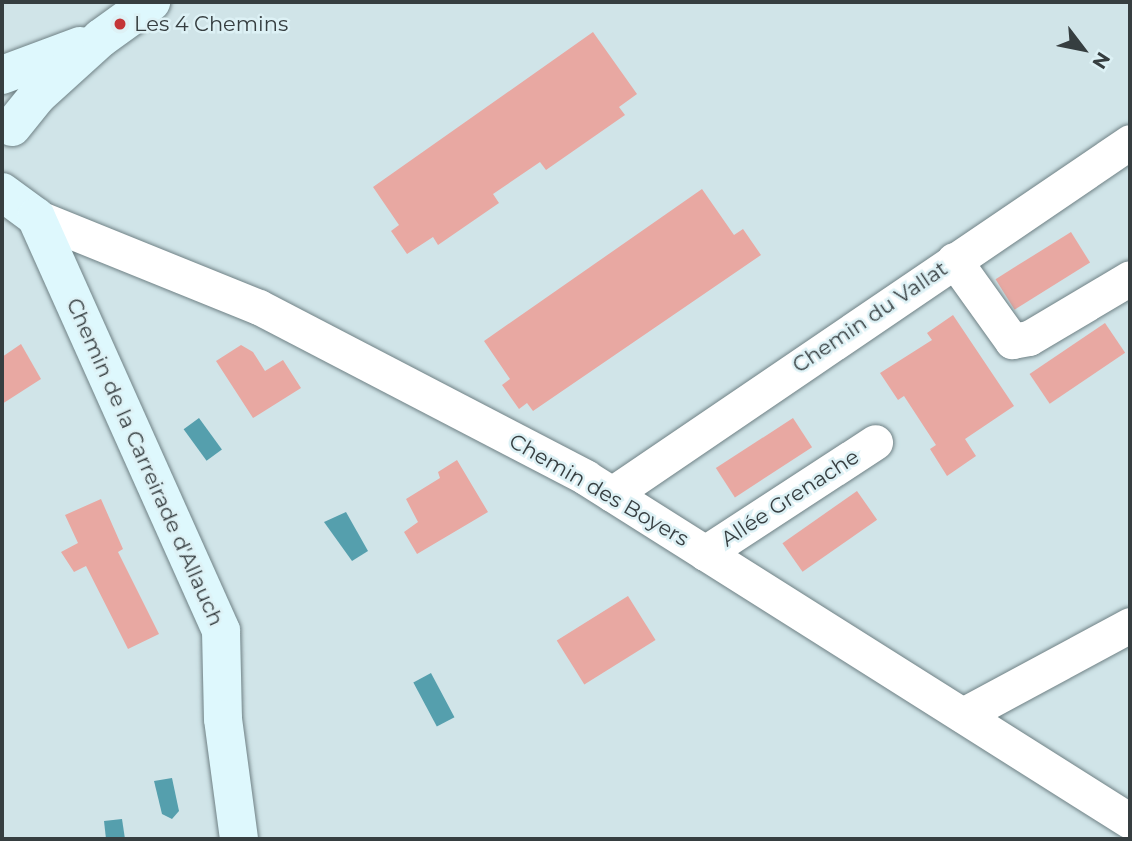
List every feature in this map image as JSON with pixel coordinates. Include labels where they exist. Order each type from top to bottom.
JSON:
[{"type":"street","points":[[5,122],[101,37],[151,2]]},
{"type":"street","points":[[2,75],[101,37]]},
{"type":"street","name":"Chemin du Vallat","points":[[612,494],[1130,142]]},
{"type":"street","name":"Chemin de la Carreirade d'Allauch","points":[[2,192],[36,217],[221,631],[223,719],[239,839]]},
{"type":"street","name":"Chemin des Boyers","points":[[36,217],[259,307],[612,494],[1130,821]]},
{"type":"street","points":[[954,260],[995,323],[1012,341],[1029,338],[1130,278]]},
{"type":"street","name":"Allée Grenache","points":[[705,553],[875,442]]},
{"type":"street","points":[[963,715],[1130,625]]},
{"type":"water","points":[[199,418],[222,450],[207,461],[184,429]]},
{"type":"water","points":[[346,512],[368,551],[352,561],[324,522]]},
{"type":"water","points":[[431,673],[454,717],[437,727],[413,682]]},
{"type":"water","points":[[172,778],[179,811],[172,819],[162,814],[154,781]]},
{"type":"water","points":[[122,819],[125,839],[106,839],[104,821]]},
{"type":"building","points":[[593,32],[637,94],[619,107],[625,115],[546,170],[540,162],[493,194],[499,203],[438,245],[433,237],[407,254],[391,231],[399,225],[373,187]]},
{"type":"building","points":[[702,189],[734,235],[743,229],[761,255],[533,411],[527,403],[519,409],[502,385],[510,379],[484,341]]},
{"type":"building","points":[[1071,232],[1090,263],[1015,310],[996,279]]},
{"type":"building","points":[[953,315],[1014,406],[965,439],[976,456],[947,476],[930,449],[936,445],[904,396],[898,400],[880,373],[932,340],[927,333]]},
{"type":"building","points":[[1105,323],[1125,353],[1050,404],[1030,374]]},
{"type":"building","points":[[21,344],[41,379],[2,404],[2,357]]},
{"type":"building","points":[[241,345],[253,352],[265,371],[283,360],[301,388],[253,418],[216,361]]},
{"type":"building","points":[[793,418],[812,447],[735,497],[716,468]]},
{"type":"building","points":[[457,460],[488,512],[417,554],[404,532],[418,522],[406,499],[440,478],[438,472]]},
{"type":"building","points":[[857,491],[877,520],[803,572],[782,543]]},
{"type":"building","points":[[101,499],[123,549],[118,552],[159,634],[128,649],[86,566],[74,572],[61,552],[78,543],[65,515]]},
{"type":"building","points":[[628,596],[656,640],[584,685],[557,641]]},
{"type":"place","name":"Les 4 Chemins","points":[[120,24]]}]
